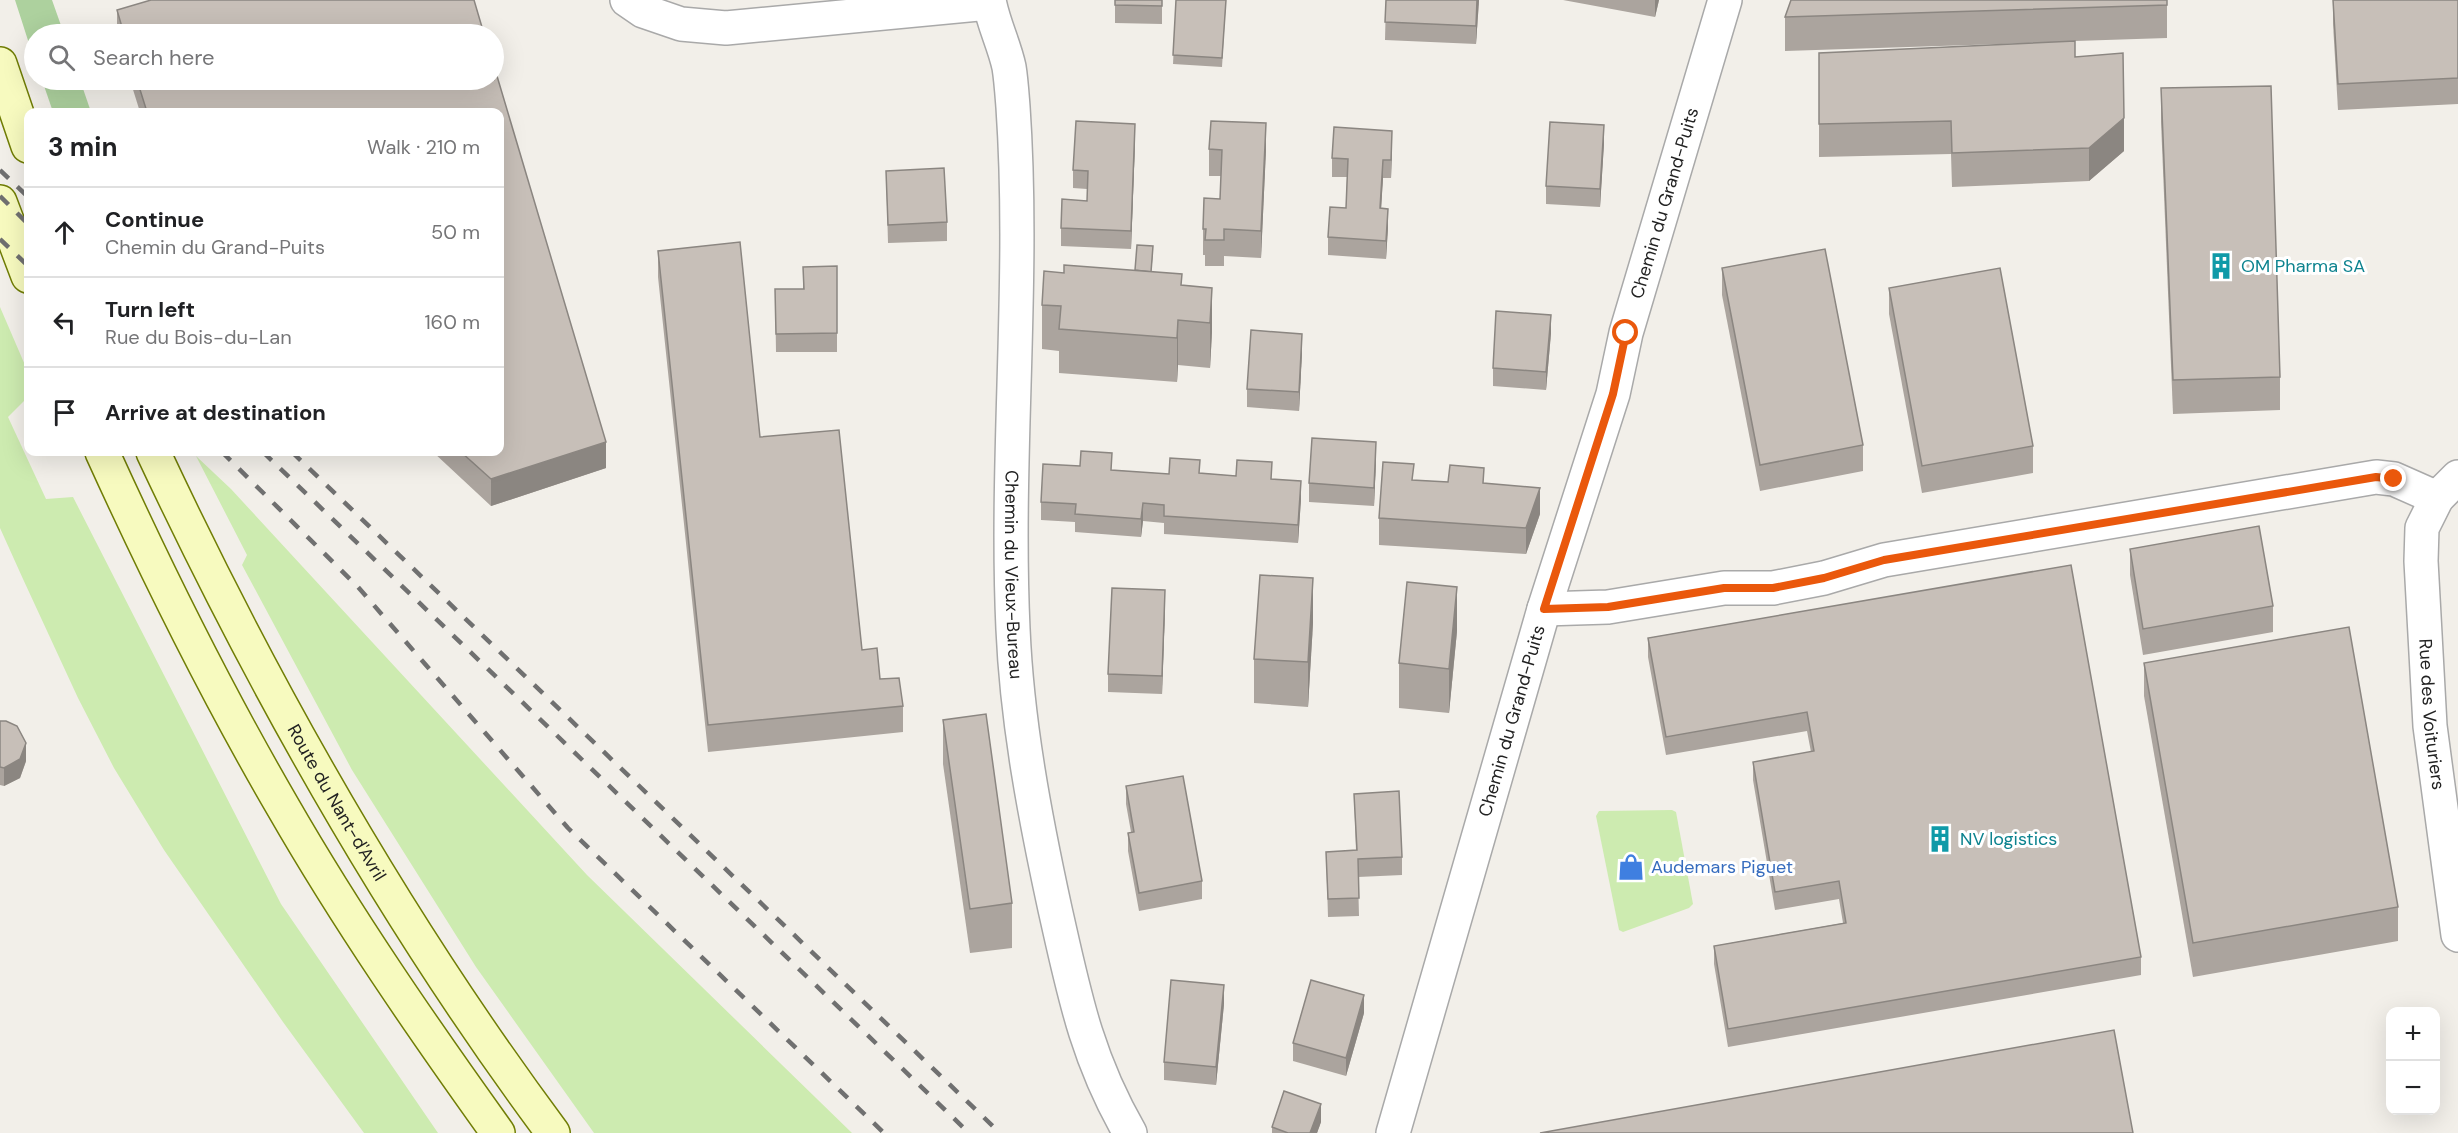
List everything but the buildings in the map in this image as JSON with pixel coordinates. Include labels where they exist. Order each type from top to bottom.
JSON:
[{"type":"main road","points":[[0,64],[24,134]]},
{"type":"main road","points":[[0,202],[24,265]]},
{"type":"main road","points":[[104,456],[154,565],[218,690],[283,808],[348,915],[413,1015],[498,1133]]},
{"type":"main road","name":"Route du Nant-d'Avril","points":[[155,456],[264,677],[323,782],[458,1000],[553,1133]]},
{"type":"street","points":[[627,0],[643,11],[681,24],[726,28],[989,2]]},
{"type":"street","name":"Chemin du Grand-Puits","points":[[1393,1133],[1544,609],[1613,394],[1626,333],[1725,0]]},
{"type":"street","name":"Chemin du Vieux-Bureau","points":[[989,2],[1009,68],[1014,139],[1017,296],[1012,452],[1013,629],[1020,717],[1036,823],[1075,1003],[1091,1054],[1130,1133]]},
{"type":"street","points":[[1544,609],[1608,607],[1724,588],[1773,588],[1824,578],[1884,560],[2376,477],[2448,488]]},
{"type":"street","name":"Rue des Voituriers","points":[[2448,488],[2422,528],[2421,561],[2430,726],[2458,935]]},
{"type":"green space","points":[[15,0],[52,0],[60,24],[24,24],[24,28]]},
{"type":"green space","points":[[45,90],[83,90],[90,108],[52,108]]},
{"type":"green space","points":[[0,307],[24,363],[24,401],[8,417],[24,456],[26,456],[46,499],[73,497],[281,904],[438,1133],[364,1133],[283,1022],[164,850],[114,768],[78,698],[0,528]]},
{"type":"green space","points":[[196,456],[231,489],[587,875],[852,1133],[594,1133],[476,967],[352,770],[242,565],[247,555]]},
{"type":"green space","points":[[1672,810],[1676,812],[1693,904],[1689,908],[1623,932],[1619,930],[1596,816],[1599,811]]},
{"type":"railway","points":[[0,170],[24,193]]},
{"type":"railway","points":[[0,196],[24,220]]},
{"type":"railway","points":[[0,239],[24,262]]},
{"type":"railway","points":[[226,456],[358,587],[568,828],[884,1133]]},
{"type":"railway","points":[[267,456],[969,1133]]},
{"type":"railway","points":[[296,456],[1000,1133]]},
{"type":"place","name":"OM Pharma SA","points":[[2221,266]]},
{"type":"place","name":"NV logistics","points":[[1940,839]]},
{"type":"place","name":"Audemars Piguet","points":[[1631,867]]},
{"type":"route","points":[[1626,333],[1613,394],[1575,505],[1544,609],[1608,607],[1724,588],[1773,588],[1824,578],[1884,560],[2376,477],[2394,479]]}]
